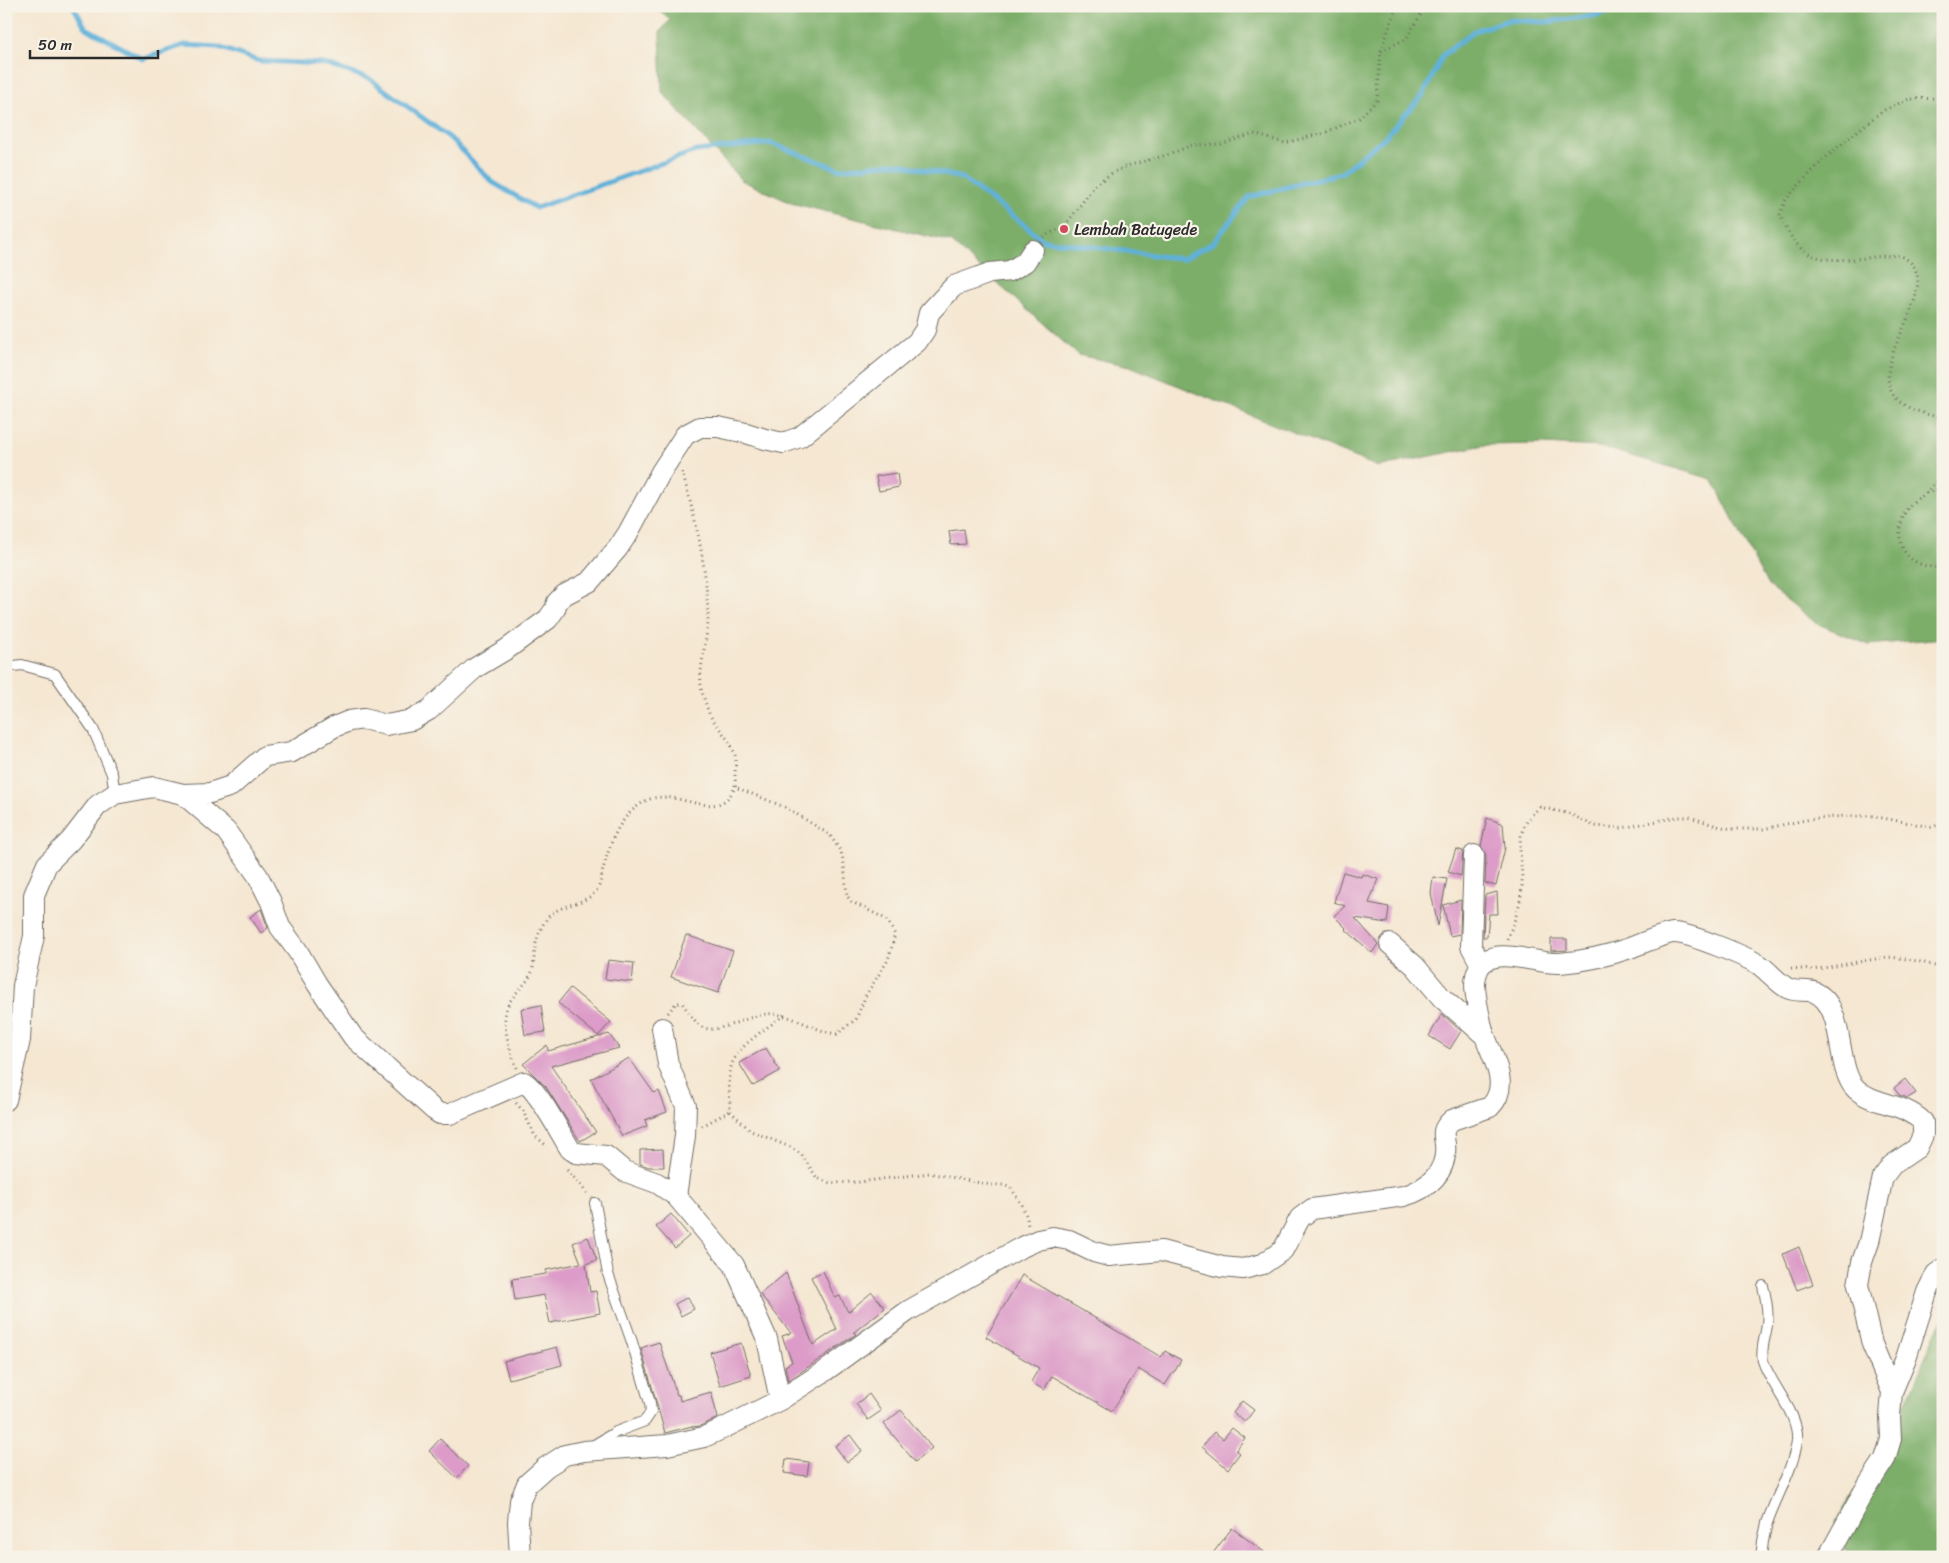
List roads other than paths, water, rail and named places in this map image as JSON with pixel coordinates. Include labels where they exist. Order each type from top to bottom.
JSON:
[{"type":"street","points":[[6,1100],[20,1040],[23,986],[34,936],[34,895],[46,864],[72,840],[98,805],[116,794],[154,786],[183,794],[210,793],[231,786],[265,756],[292,752],[334,727],[349,721],[364,719],[386,725],[398,724],[412,720],[429,710],[476,668],[507,649],[548,619],[555,609],[557,602],[564,595],[589,582],[618,548],[628,533],[685,435],[700,426],[746,432],[784,443],[800,437],[917,342],[925,330],[928,313],[954,286],[990,273],[1010,271],[1025,262],[1033,250]]},
{"type":"street","points":[[183,794],[226,832],[258,876],[271,902],[280,927],[352,1037],[434,1110],[440,1114],[450,1114],[524,1082],[530,1085],[570,1149],[576,1153],[606,1156],[624,1171],[657,1183],[676,1196],[734,1265],[768,1340],[780,1400]]},
{"type":"street","points":[[1474,855],[1471,946],[1480,966]]},
{"type":"street","points":[[520,1557],[518,1522],[520,1501],[527,1484],[546,1467],[565,1455],[584,1451],[667,1445],[704,1437],[780,1400],[825,1371],[908,1311],[1018,1249],[1038,1240],[1054,1237],[1069,1240],[1094,1252],[1109,1256],[1148,1250],[1161,1251],[1233,1270],[1252,1268],[1263,1264],[1283,1250],[1300,1218],[1312,1209],[1404,1196],[1418,1192],[1429,1185],[1438,1174],[1444,1160],[1445,1145],[1442,1137],[1448,1124],[1452,1120],[1490,1107],[1500,1089],[1500,1076],[1494,1056],[1484,1035],[1475,984],[1480,966],[1487,960],[1501,956],[1558,964],[1608,956],[1672,933],[1694,937],[1760,965],[1789,989],[1814,991],[1825,999],[1838,1030],[1848,1077],[1854,1088],[1866,1096],[1913,1112],[1923,1122],[1923,1135],[1917,1148],[1892,1166],[1883,1177],[1858,1285],[1872,1344],[1892,1392]]},
{"type":"street","points":[[1390,944],[1415,966],[1442,998],[1484,1035]]},
{"type":"street","points":[[662,1028],[668,1064],[686,1106],[685,1136],[676,1196]]},
{"type":"street","points":[[1828,1557],[1863,1493],[1885,1460],[1891,1439],[1892,1392],[1909,1350],[1926,1292],[1936,1274],[1943,1269]]},
{"type":"lane","points":[[6,667],[22,665],[54,674],[93,729],[112,774],[116,794]]},
{"type":"lane","points":[[584,1451],[616,1432],[645,1420],[651,1412],[632,1342],[608,1274],[595,1203]]},
{"type":"lane","points":[[1761,1557],[1768,1521],[1785,1479],[1797,1439],[1796,1428],[1763,1360],[1763,1338],[1768,1323],[1764,1286]]},
{"type":"waterway","points":[[73,6],[86,28],[143,59],[184,45],[218,47],[259,61],[325,64],[370,79],[450,138],[492,182],[536,208],[696,151],[770,143],[839,169],[896,163],[962,178],[1043,240],[1182,259],[1213,243],[1249,197],[1341,173],[1384,138],[1423,95],[1443,55],[1474,31],[1509,20],[1546,22],[1600,15],[1625,6]]},
{"type":"place","name":"Lembah Batugede","points":[[1064,229]]}]
